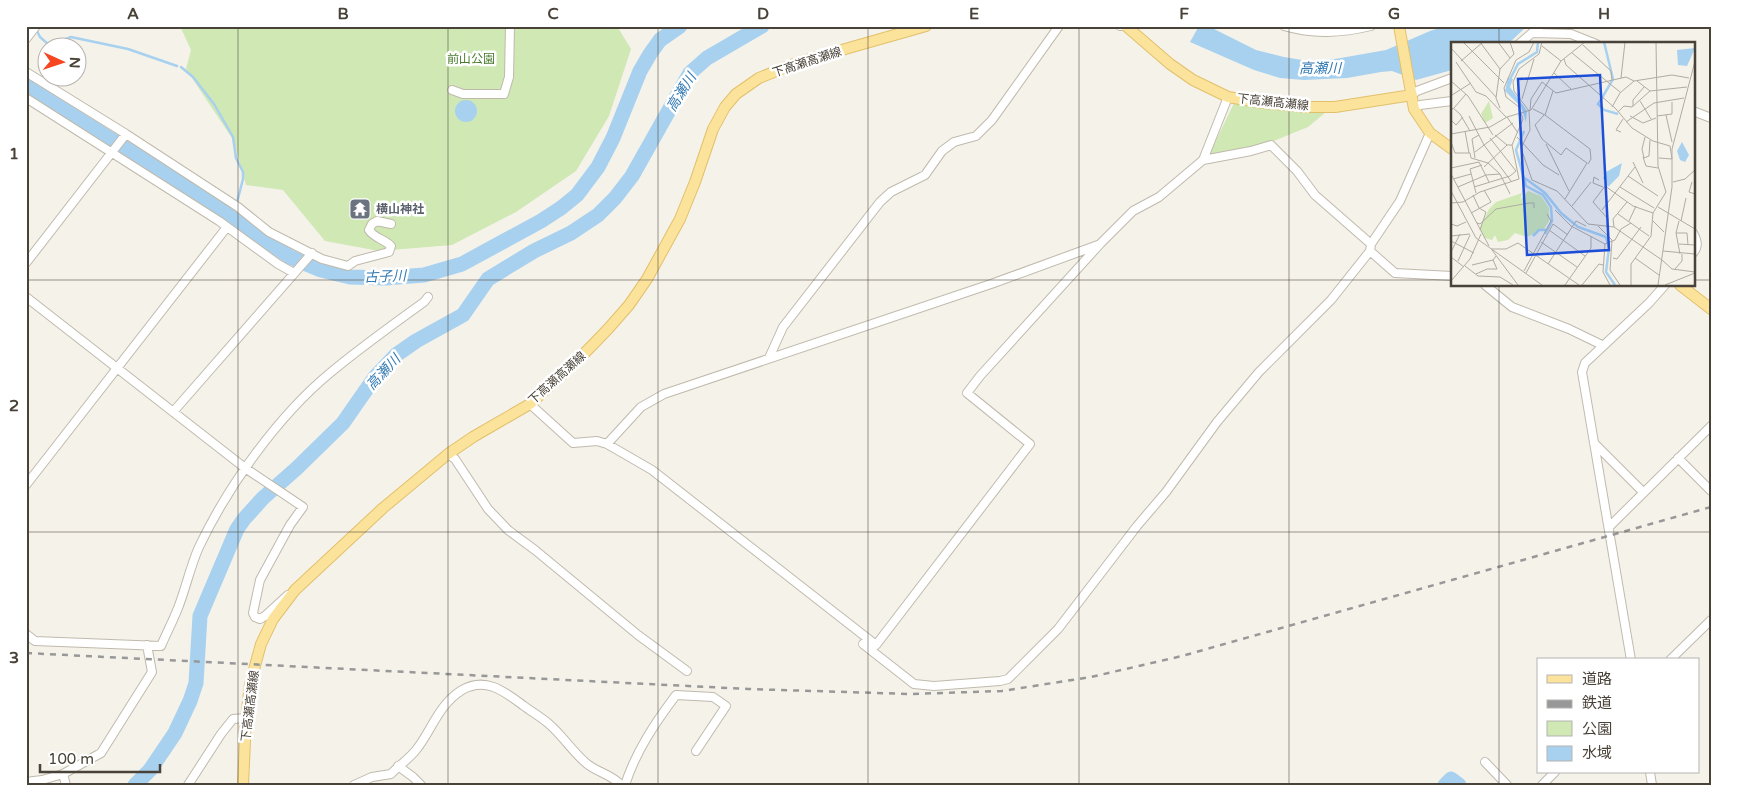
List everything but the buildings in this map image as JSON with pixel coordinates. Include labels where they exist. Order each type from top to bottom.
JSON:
[{"type":"main road","name":"下高瀬高瀬線","points":[[243,785],[246,718],[250,684],[261,644],[273,618],[295,590],[383,508],[448,454],[530,404],[576,362],[608,329],[629,305],[647,279],[680,219],[713,129],[725,107],[736,94],[759,78],[796,63],[926,26]]},
{"type":"main road","name":"下高瀬高瀬線","points":[[1126,26],[1170,64],[1193,80],[1228,97],[1264,103],[1335,107],[1412,95]]},
{"type":"main road","points":[[1399,26],[1414,109],[1430,133],[1451,148]]},
{"type":"main road","points":[[1681,286],[1711,309]]},
{"type":"street","points":[[26,39],[36,26]]},
{"type":"street","points":[[452,90],[463,94],[504,94],[509,77],[510,26]]},
{"type":"street","points":[[770,358],[783,327],[880,202],[891,192],[925,175],[942,151],[954,142],[976,136],[992,120],[1059,26]]},
{"type":"street","points":[[1284,26],[1314,32],[1337,32],[1368,26]]},
{"type":"street","points":[[1521,42],[1540,26]]},
{"type":"street","points":[[1533,32],[1571,34],[1591,42]]},
{"type":"street","points":[[26,72],[126,134],[236,206],[269,232],[322,259],[348,266],[356,261],[389,252],[391,246],[386,241],[372,235],[369,230],[372,224],[377,221],[391,224]]},
{"type":"street","points":[[1412,95],[1417,91],[1451,78]]},
{"type":"street","points":[[530,404],[573,443],[596,441],[607,444],[652,470],[876,645],[1030,444],[968,393],[980,376],[1100,244],[1133,211],[1159,197],[1203,160],[1228,97]]},
{"type":"street","points":[[26,98],[113,152],[295,272]]},
{"type":"street","points":[[1414,109],[1420,105],[1451,101]]},
{"type":"street","points":[[1694,111],[1711,118]]},
{"type":"street","points":[[863,644],[914,684],[934,686],[1008,679],[1064,621],[1137,526],[1166,492],[1217,422],[1259,372],[1331,300],[1370,248],[1400,201],[1430,133]]},
{"type":"street","points":[[26,263],[126,134]]},
{"type":"street","points":[[1203,160],[1251,151],[1271,145],[1297,171],[1315,195],[1395,273],[1451,276]]},
{"type":"street","points":[[26,485],[227,227]]},
{"type":"street","points":[[1694,235],[1697,240],[1694,251]]},
{"type":"street","points":[[607,444],[640,407],[664,394],[991,284],[1100,244]]},
{"type":"street","points":[[173,412],[312,253]]},
{"type":"street","points":[[1486,286],[1512,307],[1569,329],[1602,345]]},
{"type":"street","points":[[1632,658],[1582,372],[1585,363],[1602,345],[1649,303],[1664,286]]},
{"type":"street","points":[[26,297],[247,469],[303,507],[286,531],[260,580],[253,614],[260,619],[295,590]]},
{"type":"street","points":[[26,634],[35,641],[160,646],[178,608],[199,548],[218,510],[260,448],[323,379],[428,297]]},
{"type":"street","points":[[1609,527],[1711,426]]},
{"type":"street","points":[[1594,443],[1643,492]]},
{"type":"street","points":[[448,454],[455,459],[488,509],[508,530],[638,635],[687,671]]},
{"type":"street","points":[[1678,458],[1711,491]]},
{"type":"street","points":[[1672,658],[1711,620]]},
{"type":"street","points":[[26,782],[65,779],[101,753],[152,672],[147,645]]},
{"type":"street","points":[[354,785],[372,777],[391,774],[416,750],[437,715],[454,696],[474,685],[481,684],[497,687],[548,723],[587,764],[623,785],[649,732],[676,695],[713,697],[726,706],[696,751]]},
{"type":"street","points":[[188,785],[233,719],[246,718]]},
{"type":"street","points":[[1485,762],[1507,785]]},
{"type":"street","points":[[398,766],[421,785]]},
{"type":"street","points":[[1542,785],[1553,774]]},
{"type":"green space","name":"前山公園","points":[[180,26],[617,26],[631,49],[609,116],[576,171],[516,212],[452,245],[379,251],[325,241],[283,190],[246,185],[234,141],[186,69],[191,50]]},
{"type":"green space","points":[[1235,101],[1326,112],[1308,127],[1269,143],[1209,155]]},
{"type":"water","points":[[1199,26],[1208,26],[1256,50],[1308,61],[1335,59],[1386,50],[1446,26],[1527,26],[1510,42],[1451,42],[1451,70],[1416,80],[1392,71],[1347,78],[1304,80],[1280,78],[1254,70],[1190,42]]},
{"type":"water","points":[[466,100],[474,103],[477,111],[474,119],[466,122],[458,119],[455,111],[458,103]]},
{"type":"waterway","name":"古子川","points":[[26,86],[186,186],[290,257],[321,270],[350,277],[385,278],[424,275],[462,264],[541,221],[577,195],[598,167],[613,138],[640,71],[650,54],[660,40],[680,26]]},
{"type":"waterway","name":"高瀬川","points":[[135,785],[150,770],[175,733],[190,701],[196,683],[200,616],[237,529],[244,519],[263,498],[343,423],[375,377],[396,355],[416,341],[463,315],[488,279],[534,251],[571,233],[598,215],[615,198],[632,176],[690,73],[707,58],[762,26]]},
{"type":"waterway","points":[[37,31],[40,37],[49,45],[57,45],[71,37],[128,49],[177,66]]},
{"type":"waterway","points":[[181,67],[193,77],[214,104],[233,137],[236,158],[243,172],[233,218]]},
{"type":"waterway","points":[[1445,785],[1451,779],[1459,785]]},
{"type":"railway","points":[[26,653],[748,689],[911,694],[1002,691],[1091,677],[1182,656],[1711,507]]},
{"type":"place","name":"横山神社","points":[[360,209]]}]
